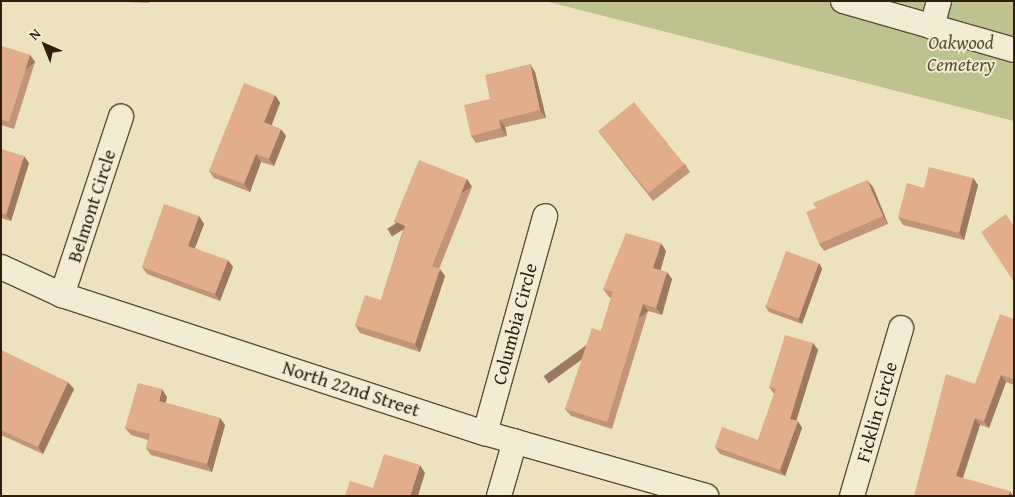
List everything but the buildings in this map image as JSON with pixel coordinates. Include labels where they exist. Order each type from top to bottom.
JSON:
[{"type":"street","points":[[843,1],[1014,50]]},
{"type":"street","points":[[932,26],[939,1]]},
{"type":"street","name":"Belmont Circle","points":[[62,295],[121,117]]},
{"type":"street","name":"Columbia Circle","points":[[485,432],[544,216]]},
{"type":"street","name":"North 22nd Street","points":[[1,267],[62,295],[485,432],[706,496]]},
{"type":"street","name":"Ficklin Circle","points":[[852,496],[901,328]]},
{"type":"street","points":[[499,496],[515,441]]},
{"type":"green space","name":"Oakwood Cemetery","points":[[545,1],[1014,1],[1014,121]]}]
